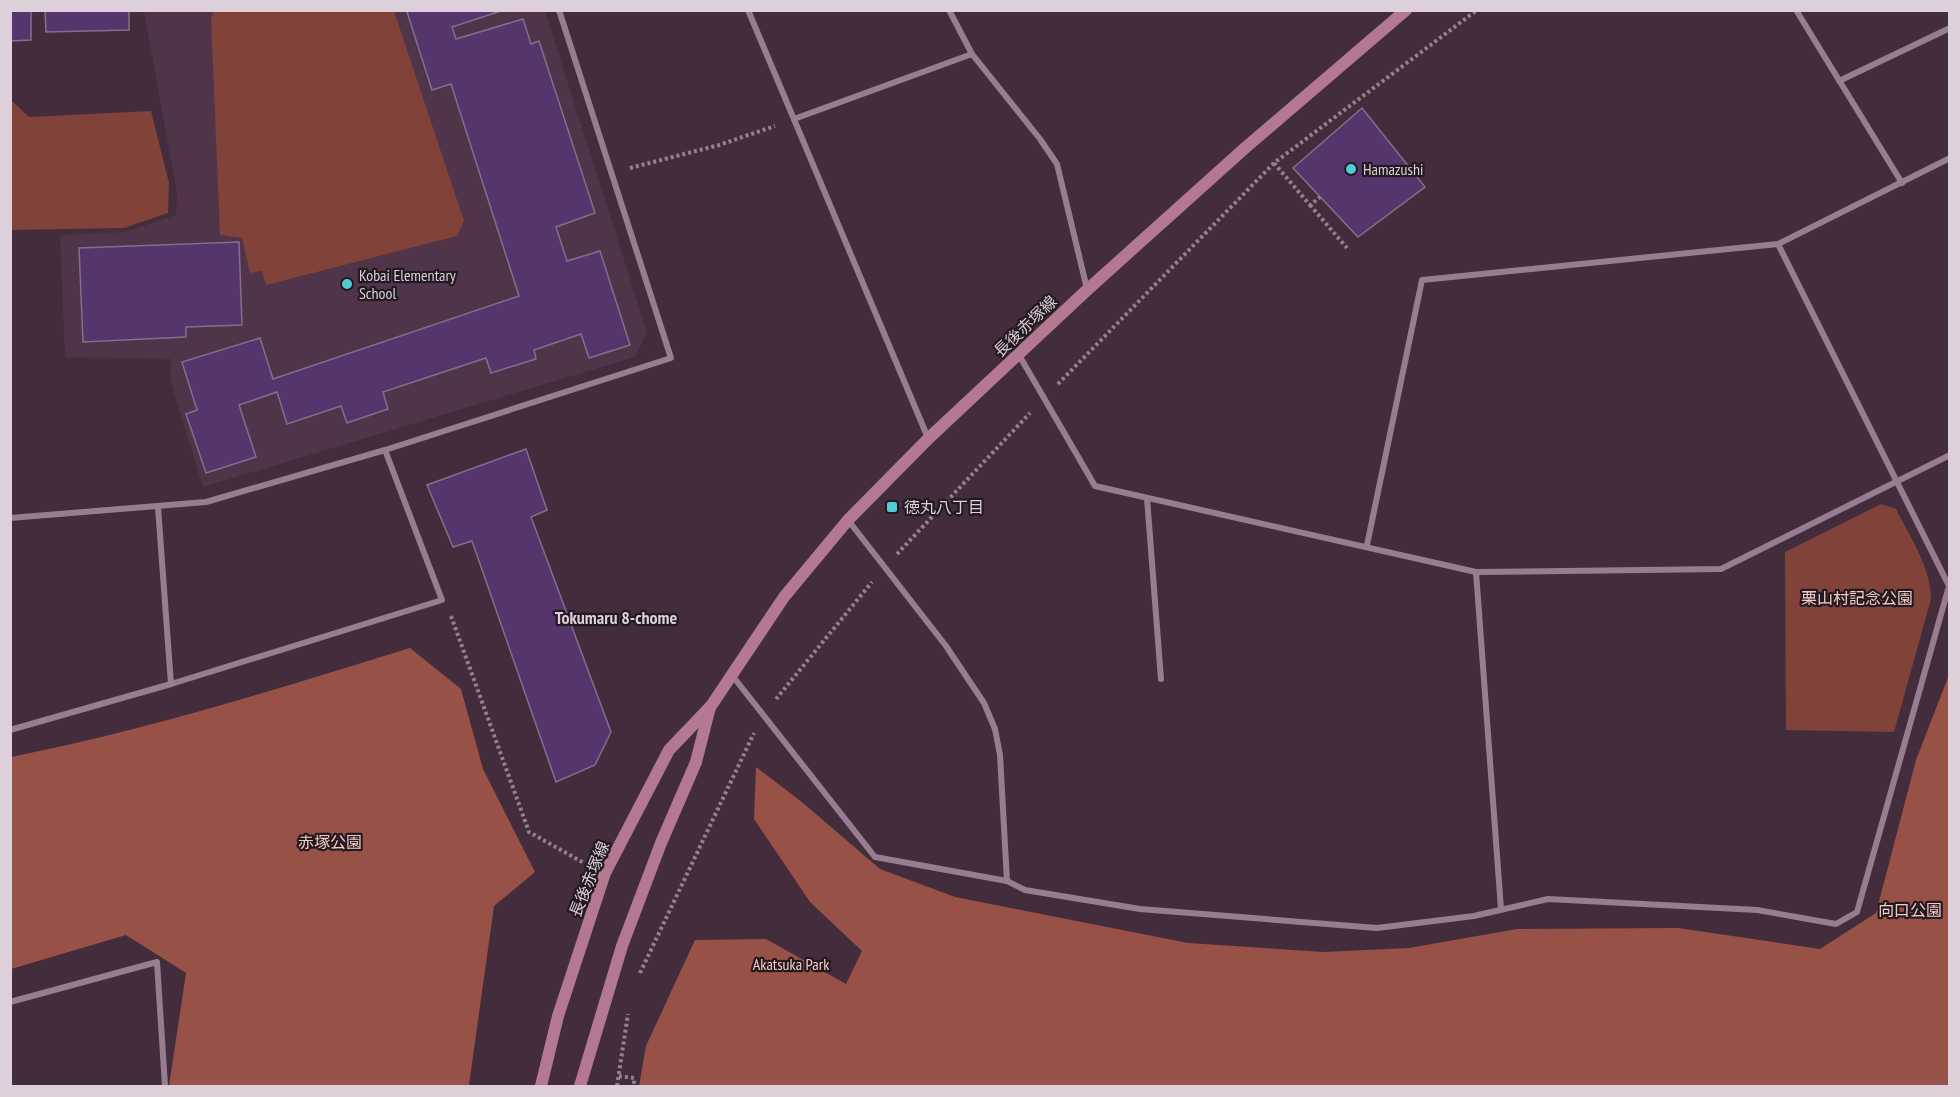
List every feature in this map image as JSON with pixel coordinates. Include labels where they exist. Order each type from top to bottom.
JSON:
[{"type":"main road","name":"長後赤塚線","points":[[541,1086],[558,1016],[605,873],[669,750],[711,706],[730,674],[784,597],[848,520],[929,438],[1087,290],[1245,148],[1406,10]]},
{"type":"main road","name":"長後赤塚線","points":[[580,1086],[622,946],[661,843],[696,762],[711,706]]},
{"type":"street","points":[[10,518],[206,502],[385,450],[671,358],[560,10]]},
{"type":"street","points":[[748,10],[929,438]]},
{"type":"street","points":[[949,10],[972,54],[1040,139],[1057,164],[1087,290]]},
{"type":"street","points":[[1796,10],[1902,183]]},
{"type":"street","points":[[1839,81],[1950,28]]},
{"type":"street","points":[[794,119],[972,54]]},
{"type":"street","points":[[1367,545],[1422,280],[1778,244],[1950,158]]},
{"type":"street","points":[[730,674],[875,857],[1007,881],[1025,890],[1140,909],[1377,928],[1474,916],[1548,899],[1757,910],[1836,924],[1857,912],[1949,586],[1778,244]]},
{"type":"street","points":[[1018,355],[1095,486],[1367,545],[1476,572],[1721,569],[1950,455]]},
{"type":"street","points":[[10,730],[171,684],[442,600],[385,450]]},
{"type":"street","points":[[1147,498],[1161,679]]},
{"type":"street","points":[[158,507],[171,684]]},
{"type":"street","points":[[848,520],[946,646],[984,703],[995,729],[1000,755],[1007,881]]},
{"type":"street","points":[[1476,572],[1501,909]]},
{"type":"street","points":[[10,1002],[157,962],[165,1086]]},
{"type":"path","points":[[636,981],[763,715],[885,567],[1044,398],[1274,164],[1477,10]]},
{"type":"path","points":[[611,173],[719,145],[794,119]]},
{"type":"path","points":[[1274,164],[1347,248]]},
{"type":"path","points":[[1310,205],[1320,197]]},
{"type":"path","points":[[451,615],[529,832],[605,873]]},
{"type":"path","points":[[617,1086],[629,1002]]},
{"type":"path","points":[[619,1076],[634,1078],[634,1086]]},
{"type":"shaded area","name":"Kobai Elementary School","points":[[144,11],[545,11],[647,332],[635,357],[203,487],[170,379],[171,359],[65,357],[60,235],[125,232],[176,215],[177,194]]},
{"type":"green space","points":[[214,11],[394,11],[464,221],[457,236],[266,285],[262,271],[250,273],[242,238],[220,235],[211,18]]},
{"type":"green space","points":[[10,99],[29,117],[151,111],[169,183],[168,213],[124,228],[11,230]]},
{"type":"green space","name":"栗山村記念公園","points":[[1881,504],[1896,509],[1913,541],[1928,575],[1931,599],[1894,732],[1786,730],[1785,552]]},
{"type":"green space","name":"赤塚公園","points":[[410,648],[461,689],[483,769],[535,872],[494,906],[469,1085],[169,1086],[186,973],[126,935],[11,969],[11,757],[162,721]]},
{"type":"green space","name":"Akatsuka Park","points":[[1949,675],[1949,1086],[639,1086],[646,1046],[695,940],[766,939],[846,984],[862,951],[810,902],[754,819],[756,767],[803,803],[880,869],[955,897],[1188,943],[1324,952],[1409,948],[1517,929],[1678,928],[1820,949],[1876,913],[1916,760]]},
{"type":"building","points":[[10,10],[31,10],[31,40],[10,41]]},
{"type":"building","points":[[45,10],[129,10],[129,30],[46,32]]},
{"type":"building","points":[[412,10],[504,10],[452,27],[456,39],[523,19],[531,44],[539,41],[595,213],[556,227],[567,261],[600,251],[630,345],[589,358],[581,334],[534,350],[536,359],[491,373],[486,358],[383,392],[388,409],[347,423],[341,406],[287,424],[277,392],[239,405],[256,457],[206,473],[186,414],[197,410],[182,362],[260,338],[273,379],[519,296],[451,84],[432,90],[407,12]]},
{"type":"building","points":[[1362,108],[1425,187],[1358,237],[1293,168]]},
{"type":"building","points":[[239,242],[242,325],[186,327],[186,337],[83,342],[79,248]]},
{"type":"building","points":[[526,449],[547,510],[531,517],[611,732],[595,765],[556,782],[472,541],[453,547],[427,485]]},
{"type":"place","name":"Hamazushi","points":[[1351,169]]},
{"type":"place","name":"Kobai Elementary School","points":[[347,284]]},
{"type":"place","name":"徳丸八丁目","points":[[892,507]]},
{"type":"district","name":"Tokumaru 8-chome","points":[[616,618]]},
{"type":"park label","name":"向口公園","points":[[1910,910]]}]
